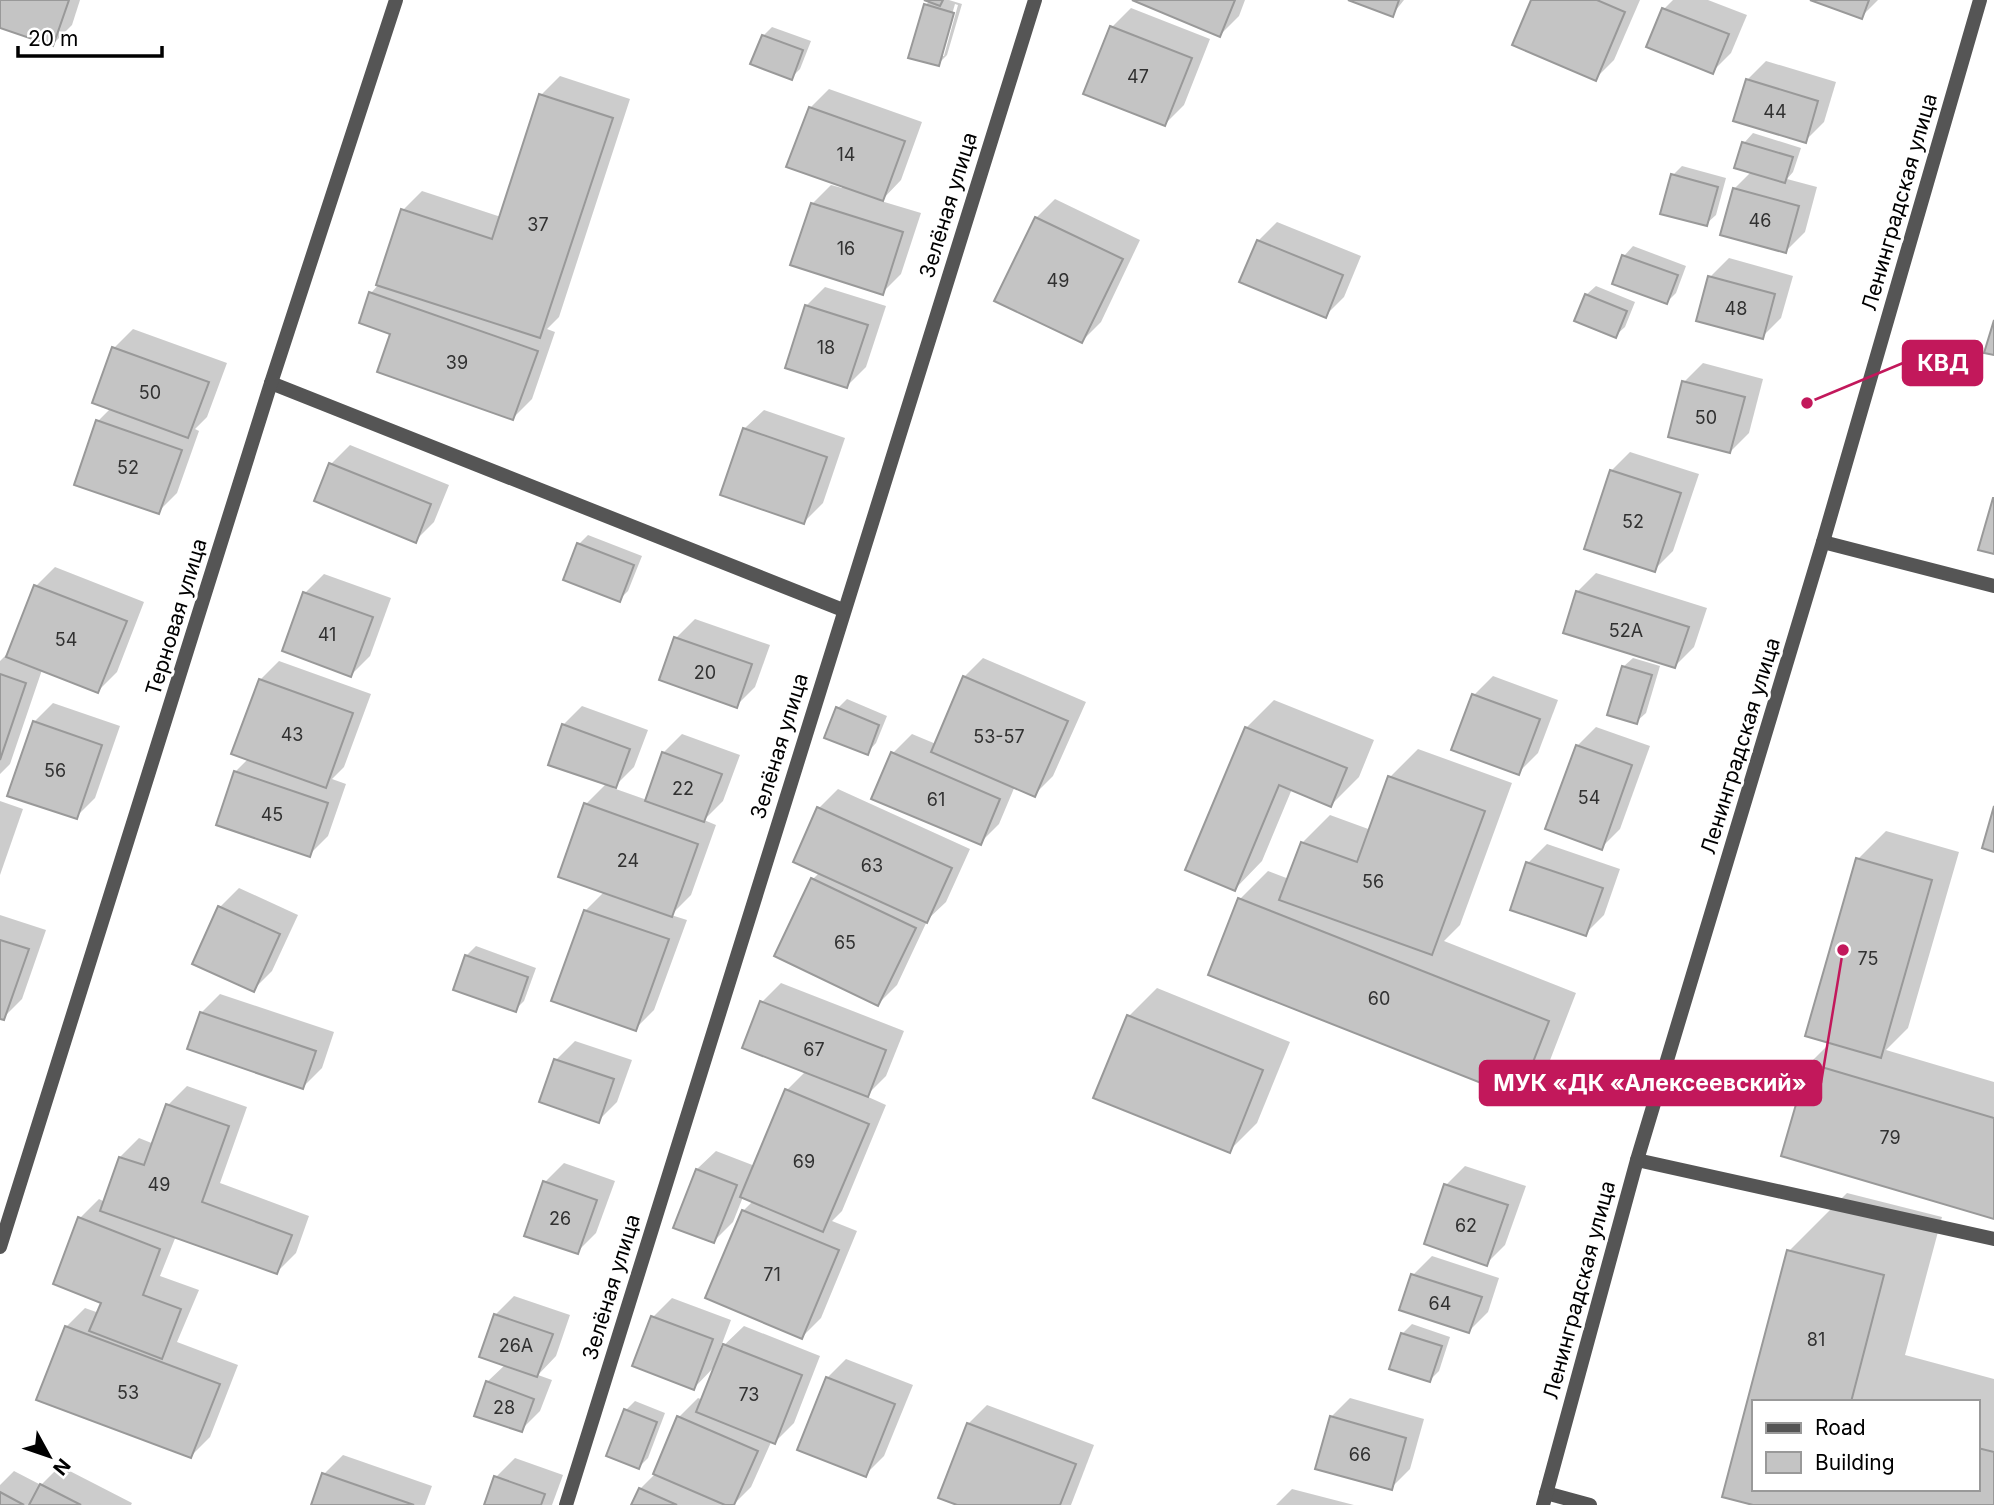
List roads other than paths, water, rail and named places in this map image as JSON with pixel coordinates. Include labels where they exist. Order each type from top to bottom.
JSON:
[{"type":"street","name":"Терновая улица","points":[[0,1247],[271,383],[396,0]]},
{"type":"street","name":"Зелёная улица","points":[[566,1505],[842,610],[1035,0]]},
{"type":"street","name":"Ленинградская улица","points":[[1544,1499],[1637,1160],[1823,542],[1980,0]]},
{"type":"street","points":[[271,383],[842,610]]},
{"type":"street","points":[[1823,542],[1994,586]]},
{"type":"street","points":[[1637,1160],[1994,1239]]},
{"type":"street","points":[[1544,1499],[1590,1505]]},
{"type":"place","name":"КВД","points":[[1807,403]]},
{"type":"place","name":"МУК «ДК «Алексеевский»","points":[[1843,950]]}]
